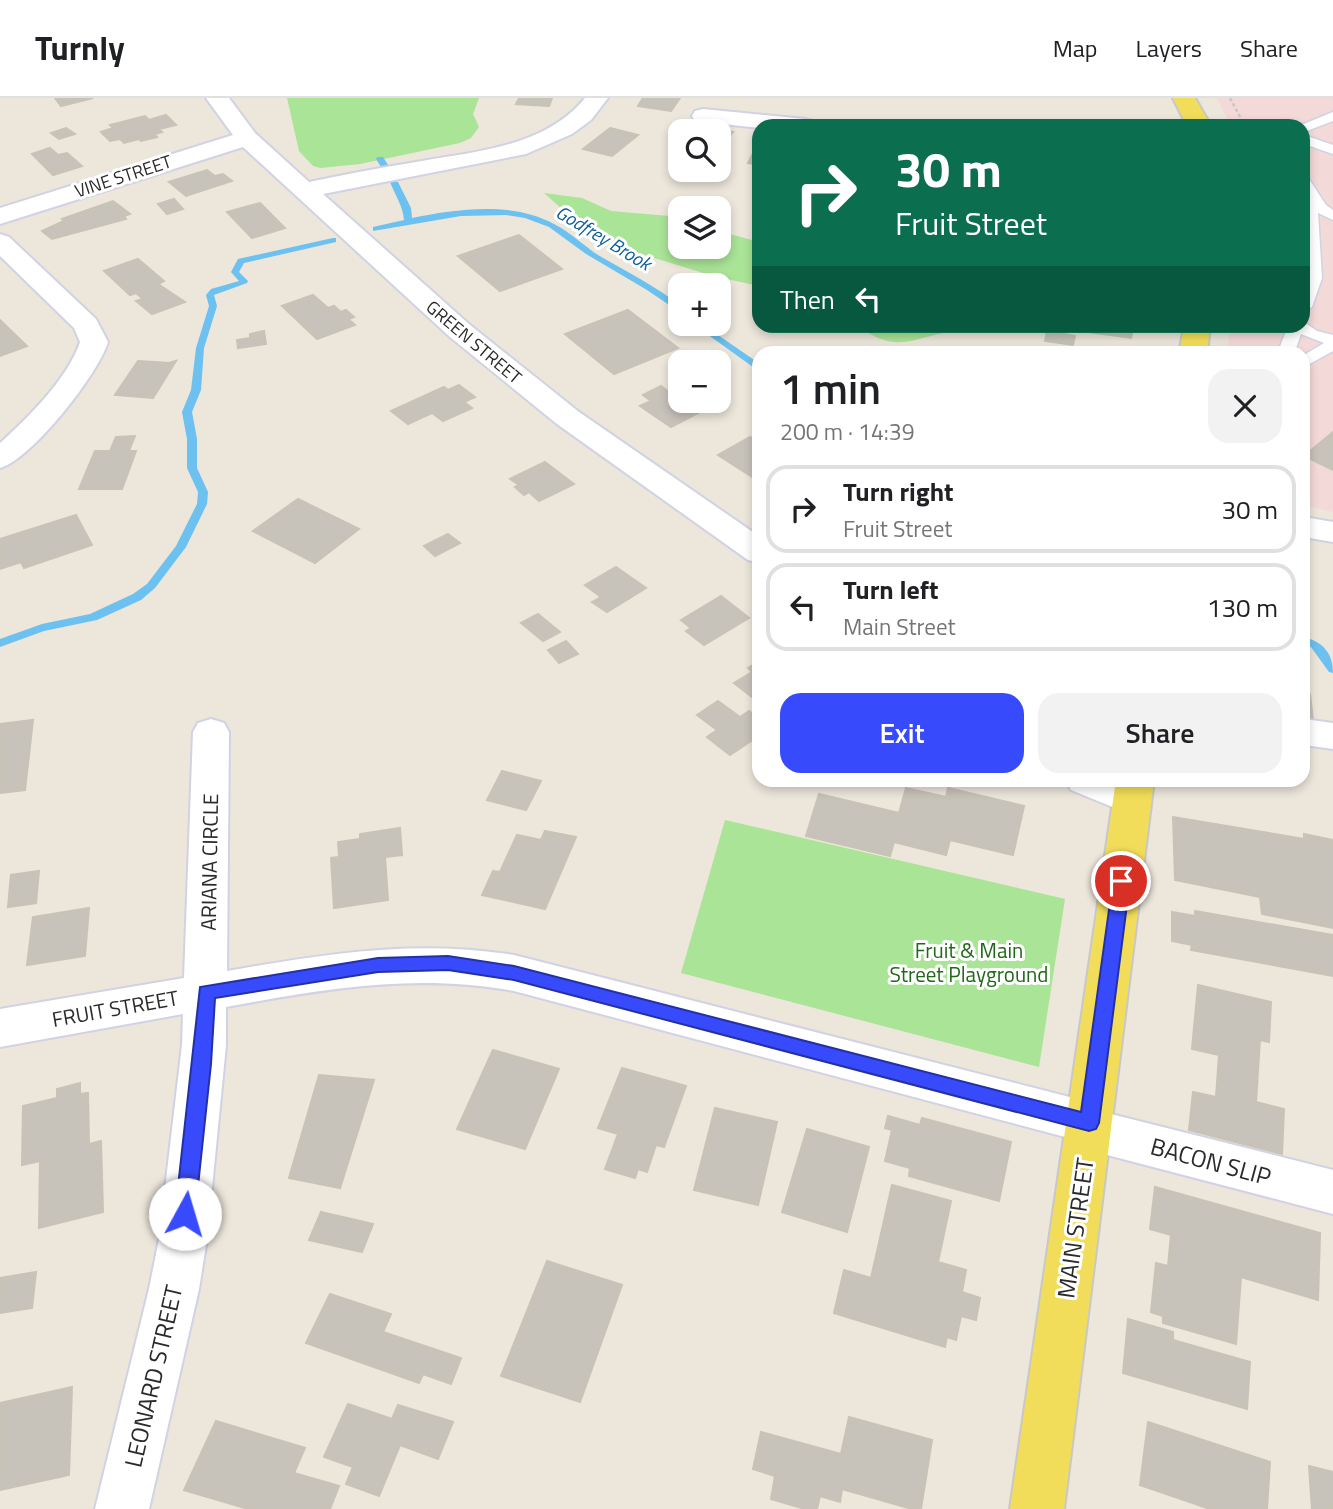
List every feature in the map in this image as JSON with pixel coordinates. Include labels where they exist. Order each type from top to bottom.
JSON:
[{"type":"main road","points":[[1184,98],[1195,119]]},
{"type":"main road","name":"MAIN STREET","points":[[1044,1507],[1089,1126],[1134,791]]},
{"type":"street","name":"GREEN STREET","points":[[217,98],[247,138],[430,305],[532,390],[752,547]]},
{"type":"street","points":[[304,190],[523,146],[568,126],[585,113],[597,98]]},
{"type":"street","points":[[703,116],[752,121]]},
{"type":"street","name":"VINE STREET","points":[[0,216],[247,138]]},
{"type":"street","points":[[0,242],[86,326],[93,337],[94,347],[89,358],[46,414],[0,459]]},
{"type":"street","points":[[1310,528],[1333,532]]},
{"type":"street","name":"ARIANA CIRCLE","points":[[206,992],[211,732]]},
{"type":"street","points":[[1310,733],[1333,736]]},
{"type":"street","points":[[1097,787],[1106,792],[1134,791]]},
{"type":"street","name":"FRUIT STREET","points":[[0,1028],[378,965],[437,962],[490,968],[1089,1126]]},
{"type":"street","name":"LEONARD STREET","points":[[122,1509],[179,1265],[202,1064],[206,992]]},
{"type":"street","name":"BACON SLIP","points":[[1089,1126],[1333,1192]]},
{"type":"lane","points":[[1310,126],[1333,116]]},
{"type":"lane","points":[[1310,141],[1333,150]]},
{"type":"lane","points":[[1310,194],[1333,216]]},
{"type":"lane","points":[[1310,290],[1314,278],[1310,226],[1312,198]]},
{"type":"lane","points":[[1314,278],[1333,285]]},
{"type":"lane","points":[[1309,333],[1333,342]]},
{"type":"lane","points":[[1310,358],[1333,342]]},
{"type":"path","points":[[1230,98],[1241,119]]},
{"type":"shaded area","points":[[1217,98],[1333,98],[1333,512],[1310,506],[1310,346],[1228,346],[1229,333],[1310,333],[1310,119],[1228,119]]},
{"type":"green space","points":[[287,98],[479,98],[473,114],[479,127],[471,138],[460,143],[360,164],[320,168],[313,166],[299,151]]},
{"type":"green space","points":[[544,193],[582,198],[611,211],[668,216],[668,259],[731,259],[731,234],[752,240],[752,284],[731,280],[731,273],[703,273],[638,253],[590,234]]},
{"type":"green space","points":[[943,333],[907,342],[880,339],[869,334]]},
{"type":"green space","name":"Fruit & Main Street Playground","points":[[725,820],[1065,899],[1039,1067],[681,973]]},
{"type":"building","points":[[55,98],[93,98],[61,106]]},
{"type":"building","points":[[519,98],[552,98],[549,106],[516,104]]},
{"type":"building","points":[[643,98],[680,98],[671,111],[638,106]]},
{"type":"building","points":[[166,115],[176,125],[159,129],[162,132],[155,134],[157,137],[124,143],[120,139],[110,141],[101,132],[113,128],[110,125],[145,116],[149,120]]},
{"type":"building","points":[[66,128],[75,134],[59,139],[51,133]]},
{"type":"building","points":[[610,128],[638,135],[612,156],[583,149]]},
{"type":"building","points":[[50,148],[58,155],[67,153],[82,166],[53,175],[32,154]]},
{"type":"building","points":[[207,170],[215,176],[223,174],[232,181],[186,196],[169,182]]},
{"type":"building","points":[[174,199],[183,209],[167,214],[158,204]]},
{"type":"building","points":[[113,201],[130,214],[124,216],[126,219],[52,239],[42,231],[64,221],[62,219]]},
{"type":"building","points":[[260,203],[285,228],[252,238],[227,212]]},
{"type":"building","points":[[519,235],[562,269],[500,291],[458,256]]},
{"type":"building","points":[[138,259],[164,281],[158,284],[185,302],[152,314],[136,301],[143,299],[136,293],[130,295],[104,271]]},
{"type":"building","points":[[313,295],[328,308],[334,306],[341,312],[346,310],[354,317],[348,319],[355,325],[317,339],[282,306]]},
{"type":"building","points":[[628,310],[678,348],[614,374],[565,334]]},
{"type":"building","points":[[1,321],[27,346],[0,356]]},
{"type":"building","points":[[264,331],[266,344],[238,348],[237,340],[250,338],[250,334]]},
{"type":"building","points":[[1047,333],[1075,336],[1073,345],[1045,341]]},
{"type":"building","points":[[1095,333],[1132,333],[1131,338]]},
{"type":"building","points":[[138,361],[176,361],[153,398],[115,395]]},
{"type":"building","points":[[459,385],[475,397],[464,402],[472,408],[443,421],[432,413],[408,424],[391,411],[444,387],[448,390]]},
{"type":"building","points":[[661,386],[668,391],[668,413],[698,413],[671,427],[640,406],[651,401],[643,395]]},
{"type":"building","points":[[1333,432],[1333,470],[1310,459],[1310,451]]},
{"type":"building","points":[[135,436],[129,451],[136,451],[122,489],[79,489],[95,451],[110,451],[116,437]]},
{"type":"building","points":[[752,438],[752,477],[718,455]]},
{"type":"building","points":[[545,462],[574,484],[539,501],[529,492],[524,495],[515,487],[519,485],[510,479]]},
{"type":"building","points":[[298,499],[359,529],[315,563],[253,531]]},
{"type":"building","points":[[76,515],[92,545],[24,568],[21,562],[0,569],[0,539]]},
{"type":"building","points":[[448,534],[460,543],[435,556],[424,546]]},
{"type":"building","points":[[616,567],[646,588],[607,612],[592,602],[601,597],[585,585]]},
{"type":"building","points":[[721,596],[749,618],[704,645],[686,631],[691,628],[681,620]]},
{"type":"building","points":[[538,614],[560,632],[543,641],[521,623]]},
{"type":"building","points":[[566,641],[578,654],[559,663],[548,650]]},
{"type":"building","points":[[752,672],[752,697],[734,683]]},
{"type":"building","points":[[1310,694],[1313,720],[1310,719]]},
{"type":"building","points":[[718,701],[740,717],[749,711],[752,713],[752,740],[730,755],[707,737],[717,730],[697,715]]},
{"type":"building","points":[[33,720],[25,790],[0,793],[0,724]]},
{"type":"building","points":[[502,771],[541,781],[526,810],[487,800]]},
{"type":"building","points":[[906,788],[946,797],[948,788],[1024,806],[1013,855],[950,840],[946,855],[894,842],[890,856],[806,836],[819,794],[899,813]]},
{"type":"building","points":[[1173,817],[1304,839],[1304,834],[1333,840],[1333,928],[1262,914],[1260,897],[1175,880]]},
{"type":"building","points":[[400,828],[402,855],[385,857],[388,900],[334,908],[331,858],[339,857],[338,842],[360,839],[360,834]]},
{"type":"building","points":[[545,831],[576,837],[545,909],[482,895],[493,871],[500,872],[517,835],[541,840]]},
{"type":"building","points":[[39,871],[36,903],[8,907],[11,875]]},
{"type":"building","points":[[89,908],[85,956],[27,965],[33,917]]},
{"type":"building","points":[[1195,911],[1333,935],[1333,976],[1191,950],[1192,945],[1172,941],[1172,912],[1195,916]]},
{"type":"building","points":[[1198,985],[1271,1002],[1269,1042],[1260,1040],[1256,1102],[1284,1109],[1282,1154],[1189,1130],[1193,1092],[1216,1097],[1219,1055],[1192,1049]]},
{"type":"building","points":[[493,1050],[559,1069],[525,1149],[457,1129]]},
{"type":"building","points":[[622,1068],[686,1086],[664,1147],[656,1145],[647,1172],[638,1169],[635,1178],[605,1169],[618,1134],[598,1128]]},
{"type":"building","points":[[319,1075],[374,1080],[340,1188],[289,1178]]},
{"type":"building","points":[[80,1083],[80,1094],[88,1093],[89,1144],[101,1141],[103,1212],[39,1228],[40,1161],[22,1165],[23,1106],[57,1098],[57,1089]]},
{"type":"building","points":[[715,1108],[777,1122],[758,1205],[694,1190]]},
{"type":"building","points":[[888,1116],[920,1125],[922,1118],[1011,1142],[999,1201],[909,1176],[910,1168],[885,1161],[892,1130],[885,1128]]},
{"type":"building","points":[[807,1129],[869,1147],[847,1232],[782,1212]]},
{"type":"building","points":[[892,1185],[951,1201],[938,1262],[966,1270],[962,1292],[980,1298],[976,1320],[961,1316],[956,1340],[947,1337],[945,1347],[834,1313],[844,1270],[871,1278]]},
{"type":"building","points":[[1155,1187],[1320,1233],[1318,1300],[1241,1277],[1236,1344],[1163,1323],[1163,1316],[1151,1312],[1156,1263],[1168,1266],[1171,1235],[1150,1229]]},
{"type":"building","points":[[321,1212],[373,1224],[362,1252],[309,1240]]},
{"type":"building","points":[[547,1261],[622,1285],[580,1402],[501,1376]]},
{"type":"building","points":[[36,1272],[32,1308],[0,1313],[0,1278]]},
{"type":"building","points":[[330,1294],[391,1314],[383,1332],[461,1358],[451,1384],[423,1374],[419,1383],[306,1343]]},
{"type":"building","points":[[1128,1319],[1173,1332],[1173,1340],[1250,1362],[1247,1409],[1123,1373]]},
{"type":"building","points":[[72,1387],[69,1475],[0,1490],[0,1403]]},
{"type":"building","points":[[348,1404],[392,1419],[398,1405],[453,1422],[438,1459],[400,1445],[379,1496],[346,1484],[353,1467],[324,1457]]},
{"type":"building","points":[[849,1417],[932,1440],[921,1509],[912,1509],[842,1489],[840,1502],[820,1496],[817,1509],[805,1509],[771,1499],[775,1476],[753,1469],[761,1432],[841,1454]]},
{"type":"building","points":[[216,1421],[305,1448],[294,1473],[339,1486],[330,1509],[248,1509],[184,1490]]},
{"type":"building","points":[[1148,1422],[1270,1462],[1267,1509],[1210,1509],[1140,1485]]},
{"type":"building","points":[[1309,1466],[1333,1472],[1333,1509],[1312,1509]]},
{"type":"waterway","points":[[380,159],[386,168]]},
{"type":"waterway","points":[[394,182],[407,208],[408,222]]},
{"type":"waterway","name":"Godfrey Brook","points":[[408,222],[461,213],[526,216],[552,225],[589,252],[668,301]]},
{"type":"waterway","name":"Godfrey Brook","points":[[376,229],[408,222]]},
{"type":"waterway","name":"Godfrey Brook","points":[[0,643],[42,628],[93,617],[137,597],[151,586],[181,547],[202,504],[203,492],[192,468],[192,439],[187,412],[196,390],[200,348],[213,306],[210,295],[214,291],[244,281],[235,272],[241,261],[333,240]]},
{"type":"waterway","name":"Godfrey Brook","points":[[714,336],[752,363]]},
{"type":"waterway","name":"Godfrey Brook","points":[[1310,643],[1315,644],[1333,669]]},
{"type":"route","points":[[185,1214],[204,1045],[206,992],[378,965],[448,963],[514,973],[1089,1123],[1121,881]]}]
